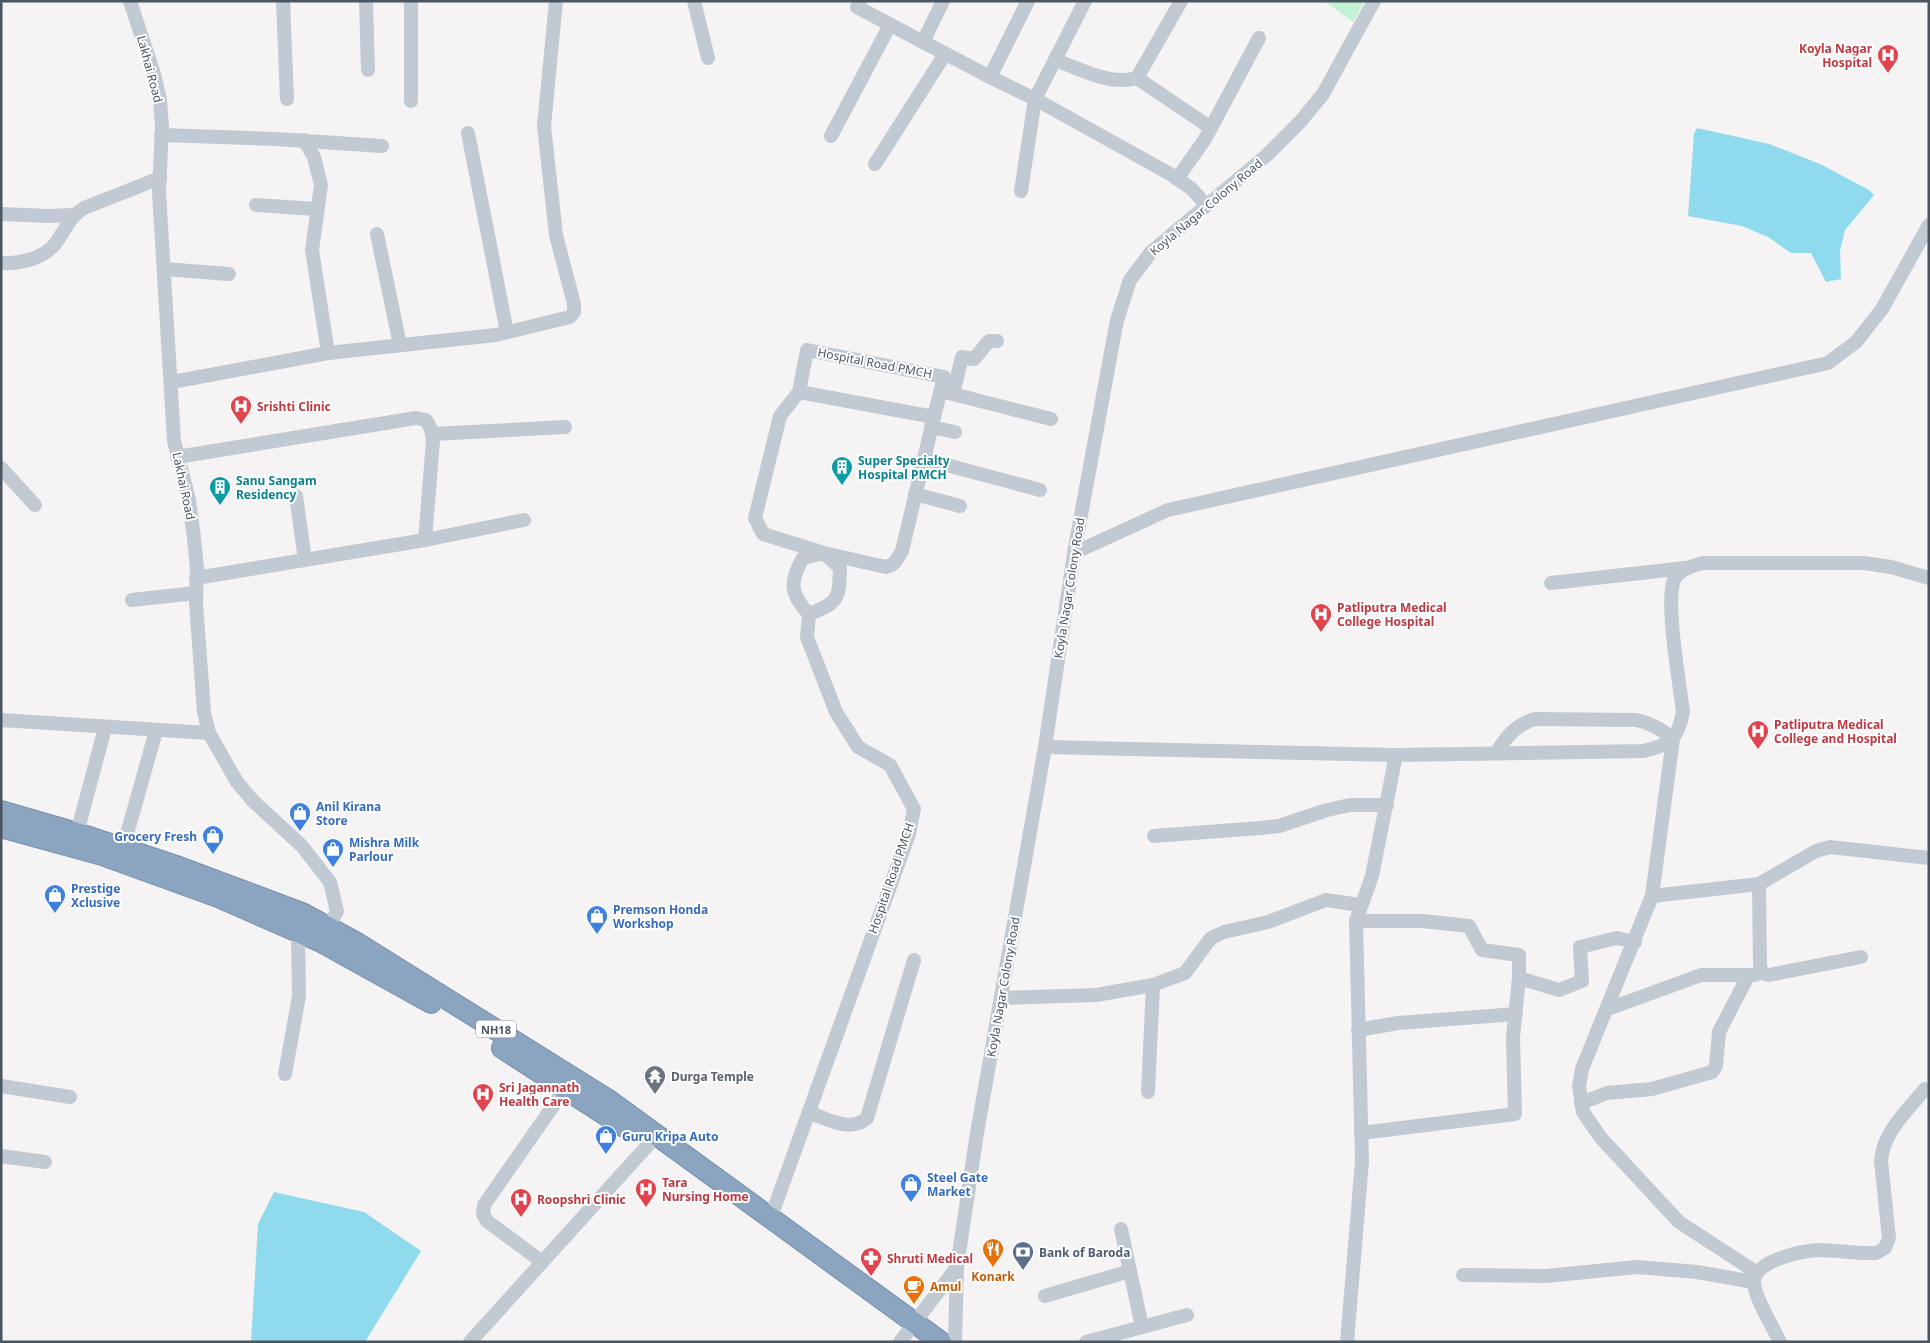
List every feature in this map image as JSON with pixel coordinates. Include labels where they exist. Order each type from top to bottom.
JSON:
[{"type":"highway","name":"NH18","points":[[1,811],[77,832],[279,904],[476,1029],[565,1089],[626,1121],[648,1144],[912,1334],[941,1342]]},
{"type":"highway","name":"NH18","points":[[1,827],[102,855],[218,897],[298,932],[326,935],[386,960],[533,1051],[626,1121],[771,1217],[912,1334]]},
{"type":"street","name":"Lakhai Road","points":[[130,1],[160,100],[160,178],[174,441],[189,500],[204,712],[209,733],[237,782],[253,802],[301,845],[330,882],[337,911],[326,935]]},
{"type":"street","points":[[283,1],[287,99]]},
{"type":"street","points":[[366,1],[368,70]]},
{"type":"street","points":[[411,101],[412,1]]},
{"type":"street","points":[[172,382],[328,353],[507,332],[561,321],[570,317],[574,312],[574,304],[556,235],[544,126],[556,1]]},
{"type":"street","points":[[694,1],[708,58]]},
{"type":"street","points":[[923,42],[943,1]]},
{"type":"street","points":[[990,77],[1028,1]]},
{"type":"street","points":[[1021,191],[1035,99],[1085,1]]},
{"type":"street","points":[[1055,60],[1109,80],[1124,82],[1137,78],[1181,1]]},
{"type":"street","name":"Koyla Nagar Colony Road","points":[[955,1342],[957,1268],[977,1133],[1045,747],[1074,553],[1117,320],[1130,280],[1151,252],[1267,154],[1300,122],[1328,86],[1374,1]]},
{"type":"street","points":[[855,3],[890,25],[1035,99],[1177,179],[1192,189],[1206,205]]},
{"type":"street","points":[[831,136],[890,25]]},
{"type":"street","points":[[1177,179],[1196,153],[1259,38]]},
{"type":"street","points":[[874,164],[945,54]]},
{"type":"street","points":[[1137,78],[1210,128]]},
{"type":"street","points":[[468,133],[507,332]]},
{"type":"street","points":[[161,135],[304,140],[382,146]]},
{"type":"street","points":[[304,140],[314,157],[321,184],[316,209],[312,250],[328,353]]},
{"type":"street","points":[[1,214],[73,215],[99,200],[160,178]]},
{"type":"street","points":[[256,206],[316,209]]},
{"type":"street","points":[[1,263],[27,261],[42,255],[54,246],[73,215]]},
{"type":"street","points":[[1074,553],[1168,510],[1828,363],[1856,342],[1882,309],[1929,224]]},
{"type":"street","points":[[377,234],[400,345]]},
{"type":"street","points":[[164,269],[228,274]]},
{"type":"street","points":[[997,341],[988,341],[974,359],[962,357],[947,392],[1051,419]]},
{"type":"street","name":"Hospital Road PMCH","points":[[807,350],[944,377],[947,392],[933,422],[902,551],[892,566],[886,568],[763,534],[755,518],[780,416],[798,392],[807,350]]},
{"type":"street","points":[[798,392],[933,422],[955,432]]},
{"type":"street","points":[[177,457],[416,418],[426,420],[432,434],[425,540]]},
{"type":"street","points":[[432,434],[565,428]]},
{"type":"street","points":[[924,459],[1040,490]]},
{"type":"street","points":[[1,468],[35,505]]},
{"type":"street","points":[[915,494],[960,506]]},
{"type":"street","points":[[296,496],[305,560]]},
{"type":"street","points":[[196,578],[425,540],[524,520]]},
{"type":"street","points":[[824,552],[840,568],[839,592],[828,607],[809,614],[794,595],[794,574],[803,558],[824,552]]},
{"type":"street","points":[[1552,583],[1685,568],[1703,563],[1864,563],[1891,567],[1929,578]]},
{"type":"street","points":[[1045,747],[1396,754],[1644,751],[1661,747],[1673,739],[1680,728],[1683,712],[1671,601],[1674,579],[1685,568]]},
{"type":"street","points":[[132,600],[196,593]]},
{"type":"street","name":"Hospital Road PMCH","points":[[771,1217],[810,1113],[908,834],[914,808],[890,765],[858,747],[836,712],[807,637],[809,614]]},
{"type":"street","points":[[1496,753],[1511,730],[1522,723],[1535,719],[1636,720],[1655,726],[1673,739]]},
{"type":"street","points":[[1,720],[209,733]]},
{"type":"street","points":[[77,832],[105,728]]},
{"type":"street","points":[[123,848],[156,731]]},
{"type":"street","points":[[1673,739],[1652,896],[1582,1069],[1579,1086],[1581,1103],[1588,1120],[1601,1138],[1679,1222],[1755,1277],[1780,1342]]},
{"type":"street","points":[[1347,1342],[1358,1222],[1361,1133],[1356,921],[1360,905],[1372,876],[1396,754]]},
{"type":"street","points":[[1154,836],[1279,826],[1350,805],[1386,805]]},
{"type":"street","points":[[1652,896],[1759,884],[1816,852],[1830,847],[1929,858]]},
{"type":"street","points":[[1759,884],[1760,968],[1764,974]]},
{"type":"street","points":[[1002,998],[1096,995],[1153,985],[1178,978],[1185,973],[1211,938],[1224,932],[1268,922],[1326,900],[1360,905]]},
{"type":"street","points":[[1356,921],[1422,921],[1469,926],[1482,950],[1519,955],[1519,978],[1513,1037],[1515,1114],[1361,1133]]},
{"type":"street","points":[[285,1074],[299,996],[298,932]]},
{"type":"street","points":[[1519,978],[1559,990],[1582,981],[1580,947],[1616,938],[1635,942]]},
{"type":"street","points":[[1608,1008],[1701,975],[1769,975],[1861,957]]},
{"type":"street","points":[[810,1113],[851,1126],[860,1124],[867,1118],[914,960]]},
{"type":"street","points":[[1581,1103],[1607,1093],[1652,1089],[1712,1072],[1716,1066],[1719,1032],[1748,976]]},
{"type":"street","points":[[1148,1092],[1153,985]]},
{"type":"street","points":[[1358,1030],[1398,1023],[1516,1014]]},
{"type":"street","points":[[1,1086],[70,1096]]},
{"type":"street","points":[[1755,1277],[1765,1264],[1808,1251],[1876,1253],[1885,1248],[1889,1238],[1881,1161],[1882,1149],[1886,1138],[1925,1088]]},
{"type":"street","points":[[541,1261],[487,1220],[483,1214],[484,1205],[565,1089]]},
{"type":"street","points":[[470,1342],[648,1144]]},
{"type":"street","points":[[1,1156],[45,1162]]},
{"type":"street","points":[[1121,1229],[1142,1327]]},
{"type":"street","points":[[1463,1275],[1546,1276],[1645,1267],[1755,1277]]},
{"type":"street","name":"Koyla Nagar Colony Road","points":[[912,1334],[957,1268]]},
{"type":"street","points":[[1045,1296],[1130,1271]]},
{"type":"street","points":[[1086,1342],[1187,1315]]},
{"type":"green space","points":[[1324,1],[1364,1],[1353,22]]},
{"type":"water","points":[[1697,128],[1769,144],[1820,164],[1869,190],[1874,195],[1845,230],[1840,251],[1841,279],[1826,282],[1811,253],[1791,253],[1768,237],[1742,226],[1688,216],[1694,134]]},
{"type":"water","points":[[274,1192],[364,1212],[421,1251],[365,1342],[251,1342],[258,1224]]},
{"type":"place","name":"Koyla Nagar Hospital","points":[[1888,74]]},
{"type":"place","name":"Srishti Clinic","points":[[241,425]]},
{"type":"place","name":"Super Specialty Hospital PMCH","points":[[842,486]]},
{"type":"place","name":"Sanu Sangam Residency","points":[[220,506]]},
{"type":"place","name":"Patliputra Medical College Hospital","points":[[1321,633]]},
{"type":"place","name":"Patliputra Medical College and Hospital","points":[[1758,750]]},
{"type":"place","name":"Anil Kirana Store","points":[[300,832]]},
{"type":"place","name":"Grocery Fresh","points":[[213,855]]},
{"type":"place","name":"Mishra Milk Parlour","points":[[333,868]]},
{"type":"place","name":"Prestige Xclusive","points":[[55,914]]},
{"type":"place","name":"Premson Honda Workshop","points":[[597,935]]},
{"type":"place","name":"Durga Temple","points":[[655,1095]]},
{"type":"place","name":"Sri Jagannath Health Care","points":[[483,1113]]},
{"type":"place","name":"Guru Kripa Auto","points":[[606,1155]]},
{"type":"place","name":"Steel Gate Market","points":[[911,1203]]},
{"type":"place","name":"Tara Nursing Home","points":[[646,1208]]},
{"type":"place","name":"Roopshri Clinic","points":[[521,1218]]},
{"type":"place","name":"Konark","points":[[993,1268]]},
{"type":"place","name":"Bank of Baroda","points":[[1023,1271]]},
{"type":"place","name":"Shruti Medical","points":[[871,1277]]},
{"type":"place","name":"Amul","points":[[914,1305]]}]
